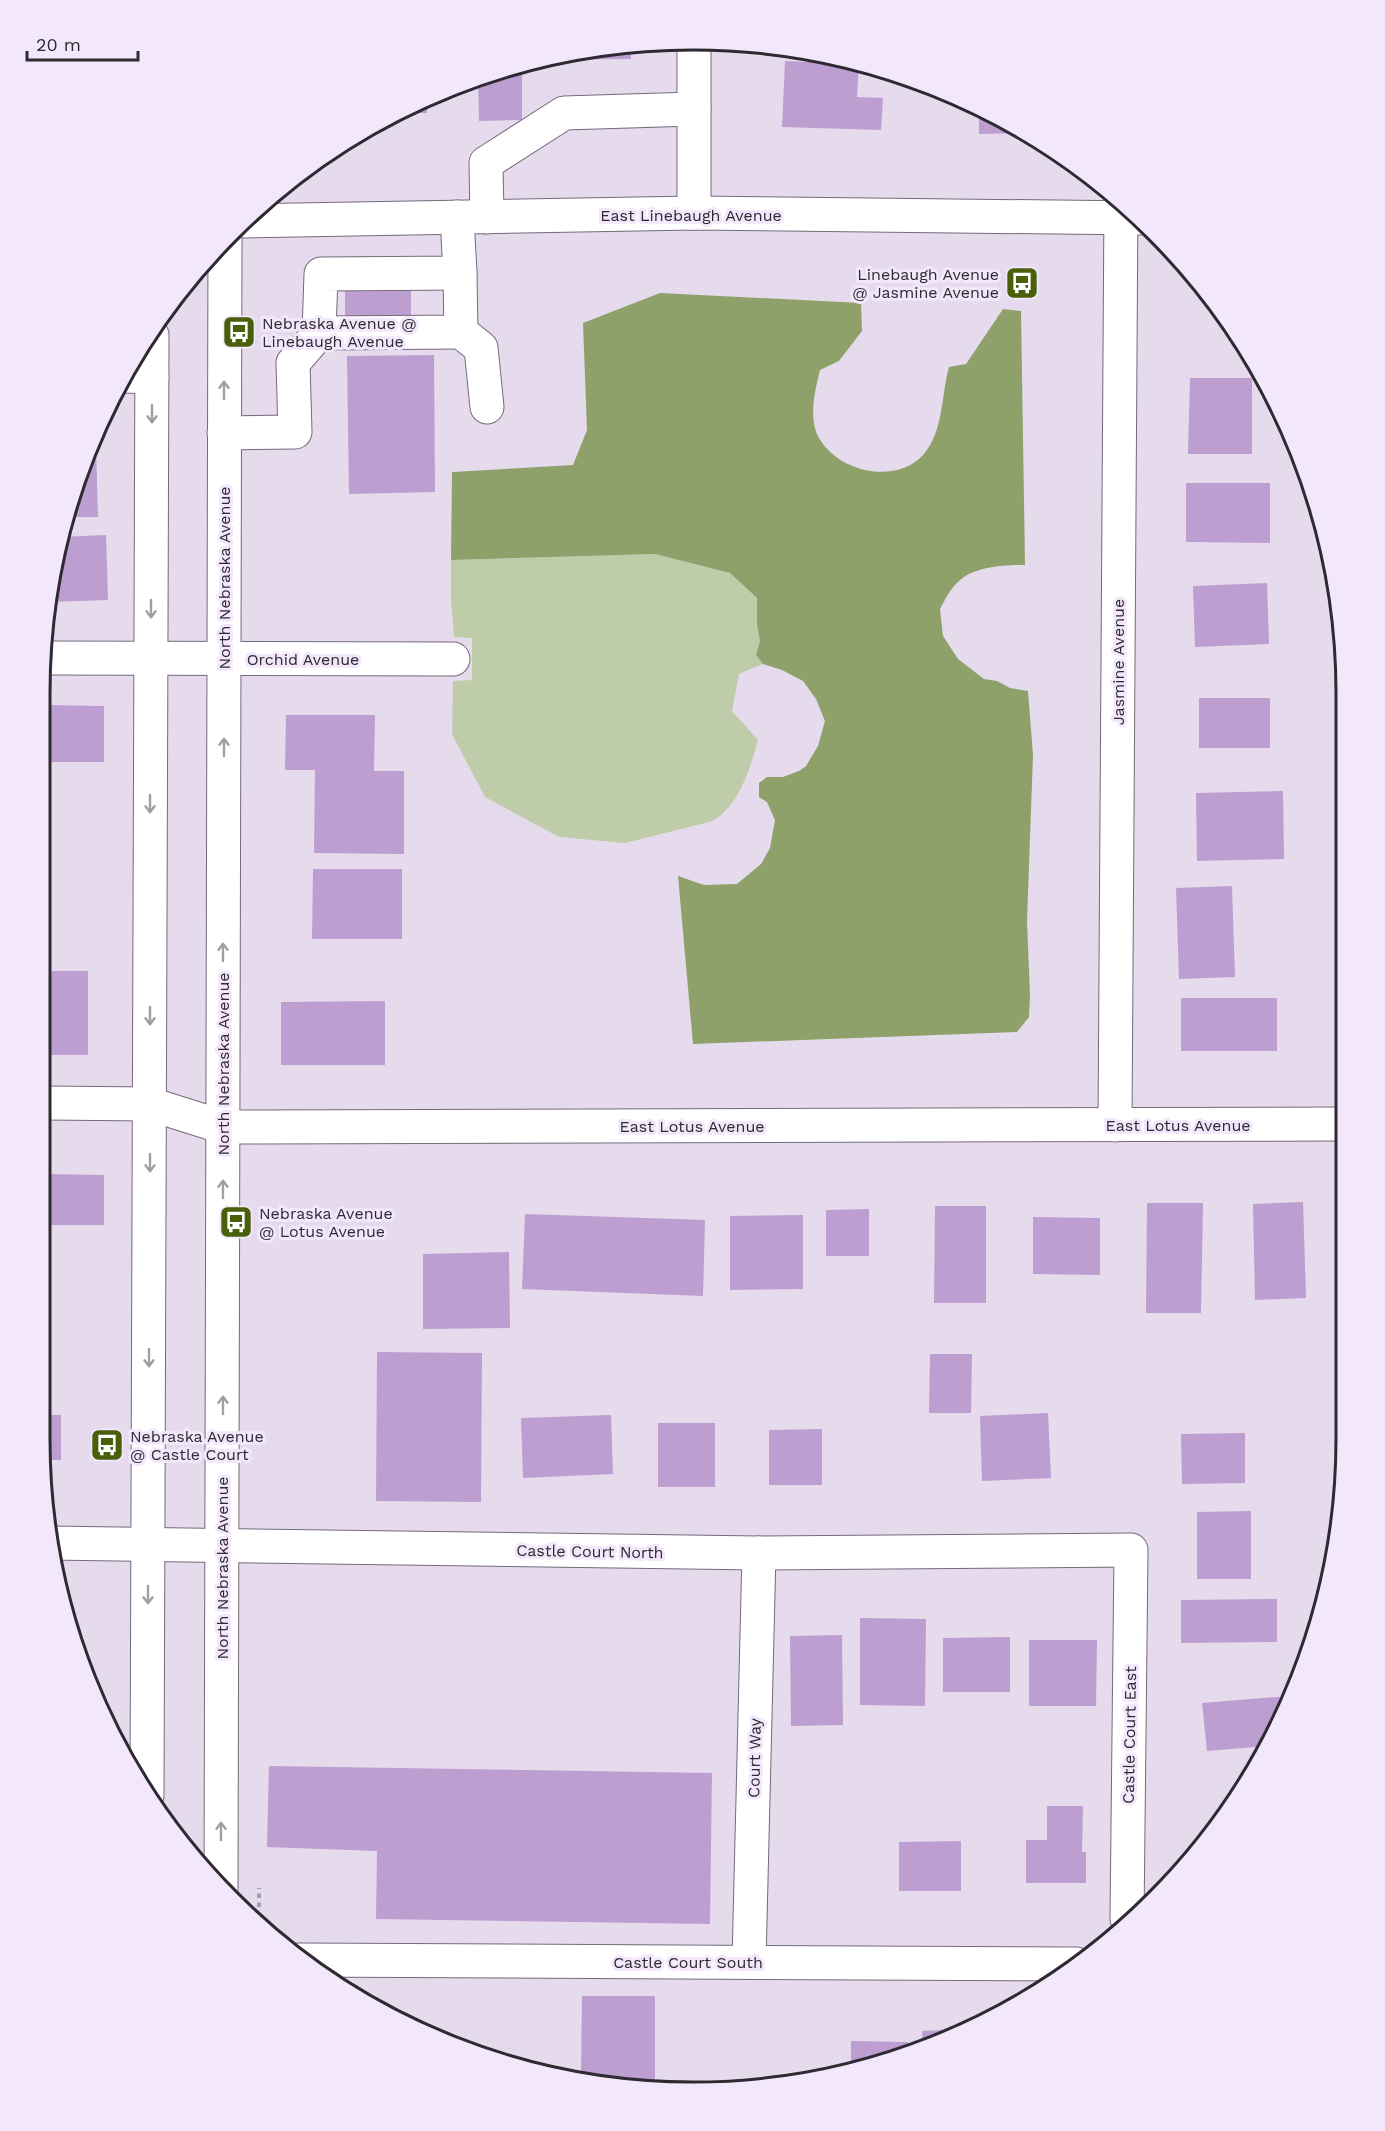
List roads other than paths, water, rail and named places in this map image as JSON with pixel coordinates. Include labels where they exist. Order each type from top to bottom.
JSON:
[{"type":"street","points":[[694,50],[694,213]]},
{"type":"street","points":[[461,332],[459,273],[486,163],[564,112],[694,109]]},
{"type":"street","name":"East Linebaugh Avenue","points":[[256,221],[694,213],[1119,212]]},
{"type":"street","name":"Jasmine Avenue","points":[[1115,1125],[1127,219]]},
{"type":"street","name":"North Nebraska Avenue","points":[[221,1875],[225,252]]},
{"type":"street","points":[[224,433],[295,432],[293,363],[319,333],[321,274],[459,273]]},
{"type":"street","points":[[319,333],[461,332],[481,348],[487,407]]},
{"type":"street","points":[[145,357],[138,377],[150,658],[147,1778]]},
{"type":"street","name":"Orchid Avenue","points":[[51,658],[453,659]]},
{"type":"street","name":"East Lotus Avenue","points":[[50,1103],[150,1104],[223,1127],[1336,1124]]},
{"type":"street","name":"Castle Court North","points":[[58,1543],[759,1553],[1131,1550]]},
{"type":"street","name":"Castle Court East","points":[[1127,1912],[1131,1550]]},
{"type":"street","name":"Court Way","points":[[749,1962],[759,1553]]},
{"type":"street","name":"Castle Court South","points":[[317,1960],[1063,1964]]},
{"type":"place","name":"Linebaugh Avenue @ Jasmine Avenue","points":[[1022,283]]},
{"type":"place","name":"Nebraska Avenue @ Linebaugh Avenue","points":[[239,332]]},
{"type":"place","name":"Nebraska Avenue @ Lotus Avenue","points":[[236,1222]]},
{"type":"place","name":"Nebraska Avenue @ Castle Court","points":[[107,1445]]}]
